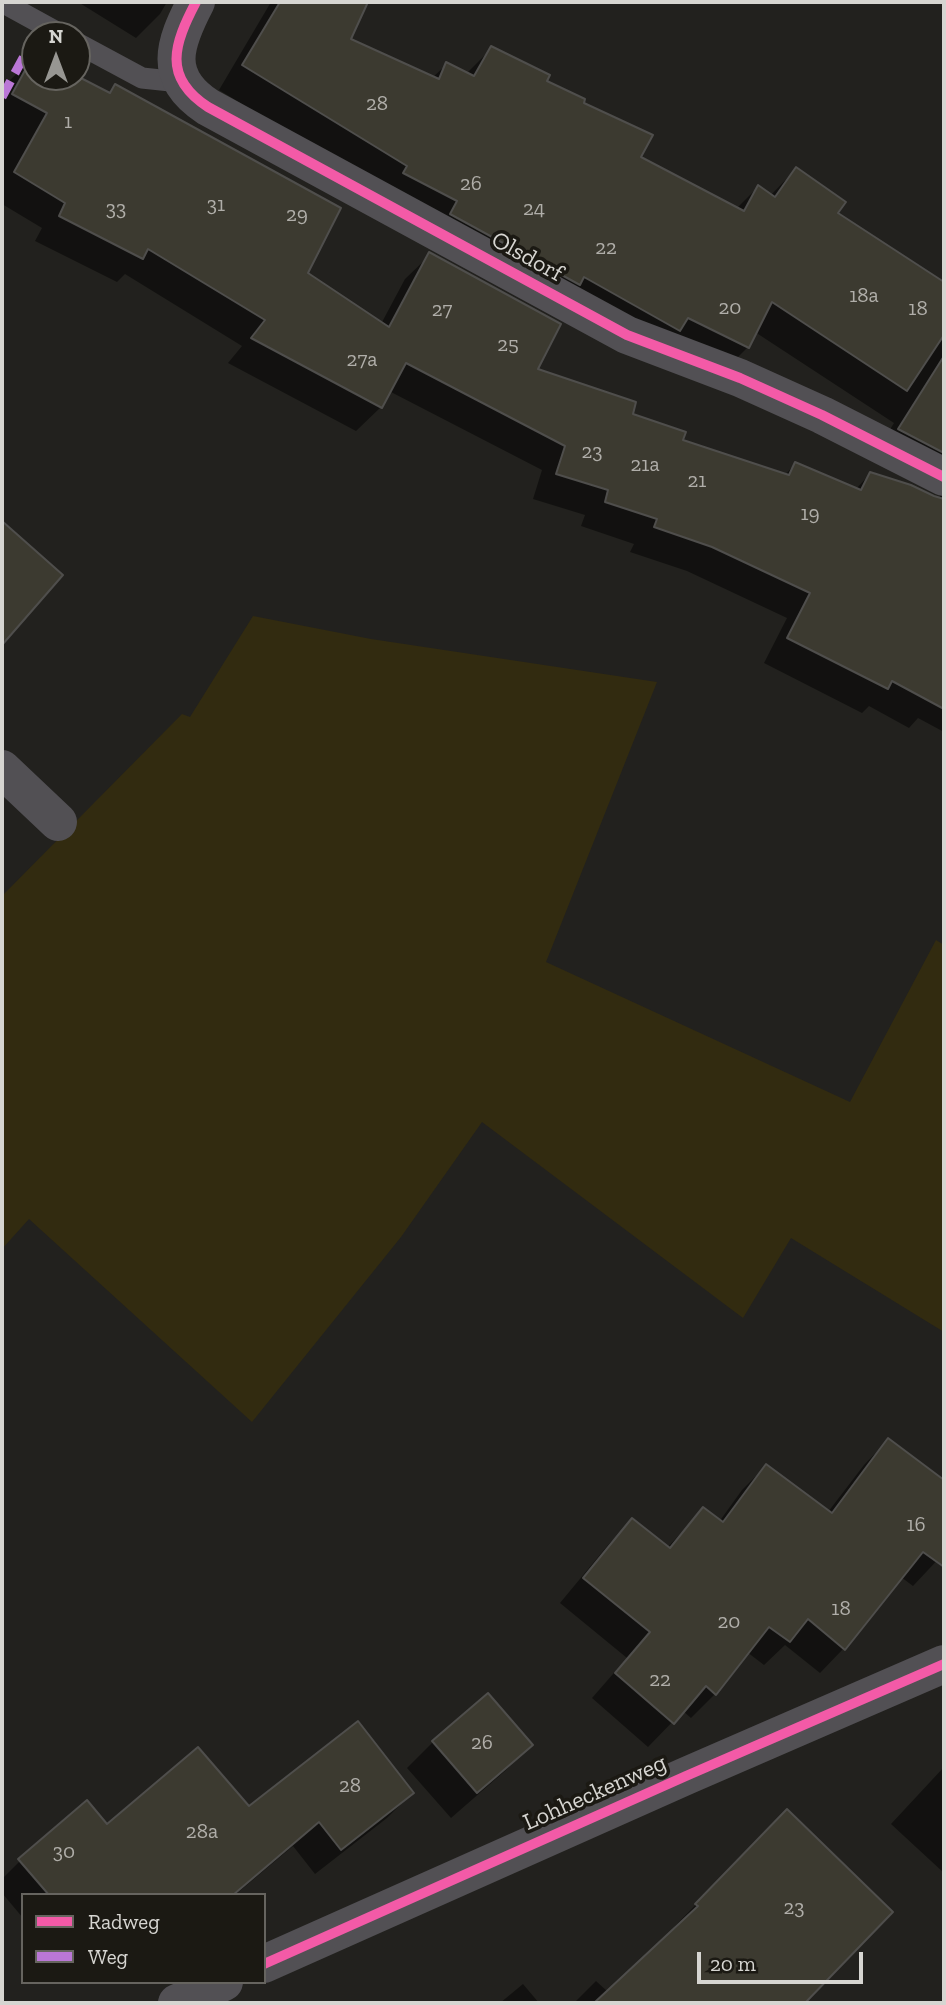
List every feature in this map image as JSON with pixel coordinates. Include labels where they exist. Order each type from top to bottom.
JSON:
[{"type":"street","points":[[180,82],[176,65],[179,44],[185,23],[196,2]]},
{"type":"street","name":"Olsdorf","points":[[180,82],[191,96],[208,107],[627,335],[764,389],[822,415],[944,477]]},
{"type":"street","points":[[2,769],[58,822]]},
{"type":"street","name":"Lohheckenweg","points":[[266,1963],[673,1781],[944,1664]]},
{"type":"street","points":[[177,2003],[220,1984]]},
{"type":"lane","points":[[2,2],[37,21]]},
{"type":"lane","points":[[91,51],[142,78],[180,82]]},
{"type":"shaded area","points":[[253,616],[371,639],[657,682],[546,962],[850,1102],[936,940],[944,945],[944,1332],[791,1238],[743,1318],[482,1122],[401,1237],[252,1422],[29,1219],[2,1249],[2,896],[182,714],[190,717]]},
{"type":"building","points":[[280,2],[368,2],[351,39],[439,79],[446,62],[474,76],[491,46],[550,75],[547,81],[585,99],[584,103],[653,135],[641,157],[744,211],[758,185],[775,197],[796,167],[846,202],[838,213],[944,282],[944,335],[907,391],[772,302],[749,348],[688,318],[680,331],[584,277],[580,285],[450,214],[457,201],[403,173],[407,166],[242,65]]},
{"type":"building","points":[[21,78],[21,91],[91,91],[91,83],[110,93],[115,84],[341,208],[308,273],[389,327],[429,252],[561,324],[538,369],[636,402],[633,414],[686,432],[683,440],[789,475],[795,462],[861,490],[870,472],[944,499],[944,709],[892,681],[888,689],[787,638],[810,593],[712,547],[654,527],[657,519],[605,502],[608,490],[556,474],[565,446],[406,363],[382,408],[251,338],[265,320],[148,249],[143,259],[59,216],[65,203],[14,172],[47,113],[12,94]]},
{"type":"building","points":[[944,356],[944,453],[898,429]]},
{"type":"building","points":[[2,521],[63,575],[2,645]]},
{"type":"building","points":[[888,1438],[944,1480],[944,1567],[923,1552],[845,1650],[808,1619],[790,1642],[769,1627],[716,1695],[706,1686],[674,1724],[615,1673],[650,1632],[583,1578],[632,1518],[670,1548],[703,1507],[723,1522],[766,1464],[832,1513]]},
{"type":"building","points":[[488,1693],[533,1745],[477,1793],[432,1741]]},
{"type":"building","points":[[358,1721],[414,1793],[341,1850],[319,1822],[235,1893],[47,1893],[18,1859],[87,1800],[107,1824],[198,1747],[249,1806]]},
{"type":"building","points":[[787,1809],[893,1912],[805,2003],[594,2003],[698,1906],[695,1904]]},
{"type":"marked path","points":[[2,97],[21,62]]},
{"type":"cycle path","points":[[196,2],[182,32],[176,59],[184,84],[193,96],[208,107],[627,335],[740,378],[822,415],[944,477]]},
{"type":"cycle path","points":[[266,1963],[944,1664]]}]
